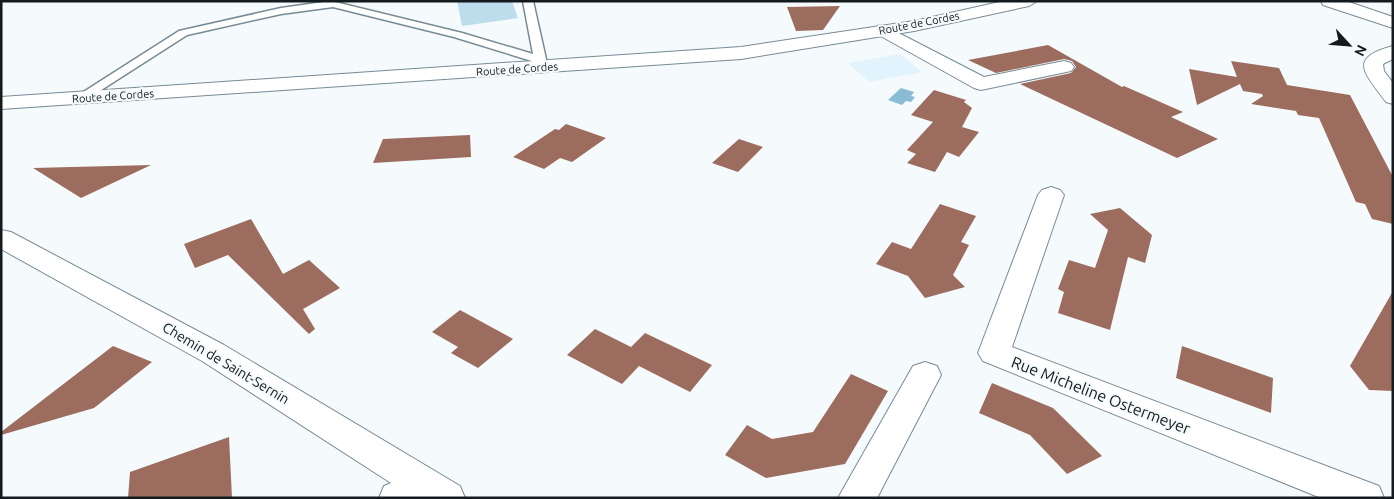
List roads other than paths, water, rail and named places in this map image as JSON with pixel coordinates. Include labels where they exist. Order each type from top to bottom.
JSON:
[{"type":"street","name":"Route de Cordes","points":[[1,103],[541,64],[741,53],[883,30],[1029,1]]},
{"type":"street","points":[[1328,1],[1393,23]]},
{"type":"street","points":[[883,30],[981,84],[1064,67]]},
{"type":"street","points":[[1393,52],[1373,61],[1374,71],[1393,98]]},
{"type":"street","name":"Rue Micheline Ostermeyer","points":[[1051,194],[994,353],[1365,498]]},
{"type":"street","name":"Chemin de Saint-Sernin","points":[[1,238],[213,352],[423,494]]},
{"type":"street","points":[[857,498],[925,375]]},
{"type":"lane","points":[[528,1],[541,64]]},
{"type":"lane","points":[[80,98],[183,33],[338,2],[458,35],[541,64]]}]
